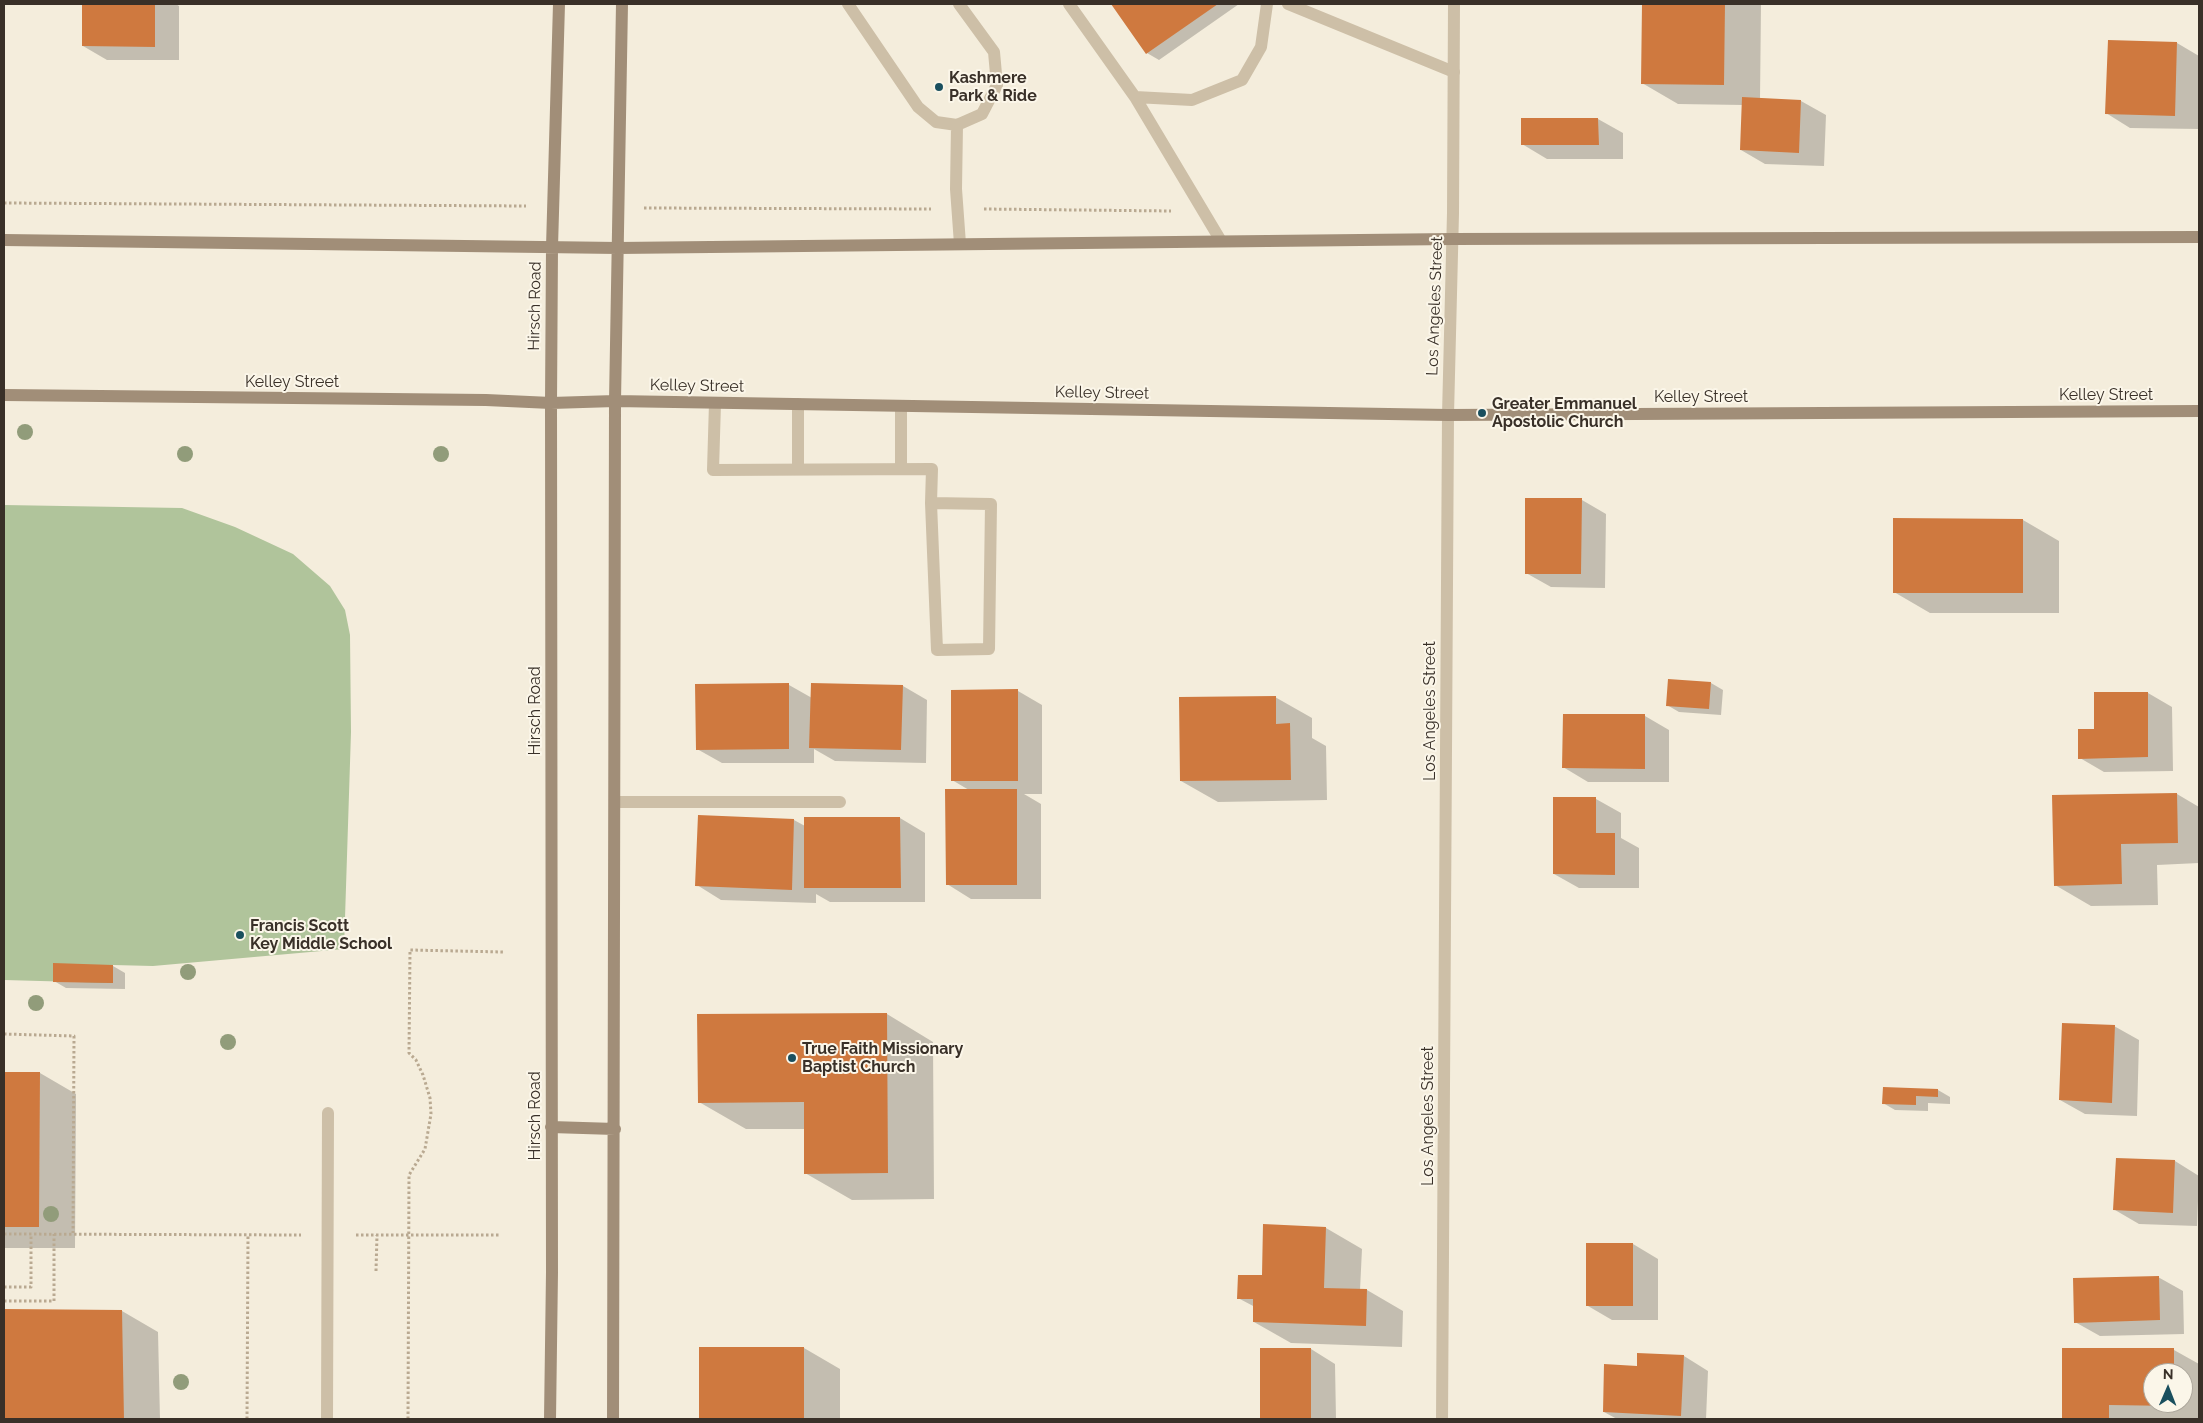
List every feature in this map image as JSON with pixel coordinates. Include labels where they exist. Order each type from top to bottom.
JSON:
[{"type":"main road","name":"Hirsch Road","points":[[550,1419],[551,403],[552,247],[559,4]]},
{"type":"main road","points":[[613,1419],[615,401],[622,4]]},
{"type":"main road","points":[[4,240],[618,248],[1453,239],[2199,237]]},
{"type":"main road","name":"Kelley Street","points":[[4,395],[486,400],[551,403],[615,401],[1448,415],[2199,411]]},
{"type":"main road","points":[[551,1127],[615,1129]]},
{"type":"street","points":[[848,4],[918,107],[936,122],[957,125],[982,114],[997,85],[994,52],[959,4]]},
{"type":"street","points":[[1069,4],[1135,97],[1221,241]]},
{"type":"street","points":[[1135,97],[1192,100],[1242,80],[1261,47],[1267,4]]},
{"type":"street","points":[[1288,4],[1454,72]]},
{"type":"street","name":"Los Angeles Street","points":[[1442,1419],[1448,415],[1453,239],[1454,4]]},
{"type":"street","points":[[957,125],[957,209],[960,244]]},
{"type":"street","points":[[716,403],[713,470],[932,469],[931,503],[938,650],[988,649],[991,504],[931,503]]},
{"type":"street","points":[[798,404],[798,469]]},
{"type":"street","points":[[900,406],[901,469]]},
{"type":"street","points":[[615,802],[840,802]]},
{"type":"street","points":[[327,1419],[328,1113]]},
{"type":"path","points":[[4,203],[525,206]]},
{"type":"path","points":[[658,208],[1203,211]]},
{"type":"path","points":[[408,1419],[409,1175],[425,1149],[431,1114],[430,1098],[423,1075],[416,1060],[409,1053],[410,950],[503,952]]},
{"type":"path","points":[[4,1034],[74,1036],[73,1233]]},
{"type":"path","points":[[4,1234],[302,1235]]},
{"type":"path","points":[[4,1287],[32,1287],[31,1234]]},
{"type":"path","points":[[4,1301],[54,1302],[54,1234]]},
{"type":"path","points":[[248,1235],[248,1419]]},
{"type":"path","points":[[376,1235],[376,1270]]},
{"type":"path","points":[[351,1236],[500,1235]]},
{"type":"green space","points":[[4,505],[182,508],[235,527],[293,554],[330,586],[345,610],[350,635],[351,732],[344,949],[153,966],[113,965],[113,983],[4,980]]},
{"type":"building","points":[[82,4],[155,4],[155,47],[82,46]]},
{"type":"building","points":[[1111,4],[1218,4],[1146,54]]},
{"type":"building","points":[[1642,4],[1725,4],[1724,85],[1641,84]]},
{"type":"building","points":[[2108,40],[2177,42],[2175,116],[2105,114]]},
{"type":"building","points":[[1742,97],[1801,100],[1799,153],[1740,150]]},
{"type":"building","points":[[1521,118],[1598,118],[1599,145],[1521,145]]},
{"type":"building","points":[[1525,498],[1582,498],[1581,574],[1525,574]]},
{"type":"building","points":[[1893,518],[2023,519],[2023,593],[1893,593]]},
{"type":"building","points":[[1668,679],[1711,682],[1709,709],[1666,706]]},
{"type":"building","points":[[789,683],[789,749],[696,750],[695,684]]},
{"type":"building","points":[[811,683],[903,685],[901,750],[809,748]]},
{"type":"building","points":[[1018,689],[1018,781],[951,781],[951,690]]},
{"type":"building","points":[[2094,692],[2148,692],[2148,757],[2078,759],[2078,729],[2094,729]]},
{"type":"building","points":[[1276,696],[1276,724],[1290,723],[1291,780],[1180,781],[1179,697]]},
{"type":"building","points":[[1563,714],[1645,714],[1645,769],[1562,768]]},
{"type":"building","points":[[945,789],[1017,789],[1017,885],[946,885]]},
{"type":"building","points":[[2177,793],[2178,843],[2121,844],[2122,884],[2054,886],[2052,795]]},
{"type":"building","points":[[1553,797],[1596,797],[1596,833],[1615,833],[1615,875],[1553,874]]},
{"type":"building","points":[[698,815],[794,819],[792,890],[695,886]]},
{"type":"building","points":[[804,817],[900,817],[901,888],[804,888]]},
{"type":"building","points":[[53,963],[113,965],[113,983],[53,982]]},
{"type":"building","name":"True Faith Missionary Baptist Church","points":[[887,1013],[888,1173],[804,1174],[804,1102],[698,1103],[697,1014]]},
{"type":"building","points":[[2062,1023],[2115,1025],[2112,1103],[2059,1100]]},
{"type":"building","points":[[4,1072],[40,1072],[39,1227],[4,1227]]},
{"type":"building","points":[[1883,1087],[1938,1089],[1938,1097],[1916,1096],[1916,1105],[1882,1104]]},
{"type":"building","points":[[2116,1158],[2175,1160],[2173,1213],[2113,1210]]},
{"type":"building","points":[[1263,1224],[1326,1227],[1324,1288],[1367,1289],[1366,1326],[1253,1322],[1253,1299],[1237,1299],[1238,1275],[1262,1275]]},
{"type":"building","points":[[1586,1243],[1633,1243],[1633,1306],[1586,1306]]},
{"type":"building","points":[[2159,1276],[2160,1320],[2074,1323],[2073,1278]]},
{"type":"building","points":[[4,1309],[122,1310],[124,1419],[4,1419]]},
{"type":"building","points":[[699,1347],[804,1347],[804,1419],[699,1419]]},
{"type":"building","points":[[1260,1348],[1311,1348],[1311,1419],[1260,1419]]},
{"type":"building","points":[[2062,1348],[2174,1348],[2174,1363],[2143,1363],[2143,1406],[2109,1405],[2109,1419],[2062,1419]]},
{"type":"building","points":[[1637,1353],[1684,1355],[1681,1416],[1603,1412],[1604,1364],[1637,1366]]},
{"type":"place","name":"Kashmere Park & Ride","points":[[939,87]]},
{"type":"place","name":"Greater Emmanuel Apostolic Church","points":[[1482,413]]},
{"type":"place","name":"Francis Scott Key Middle School","points":[[240,935]]},
{"type":"place","name":"True Faith Missionary Baptist Church","points":[[792,1058]]}]
